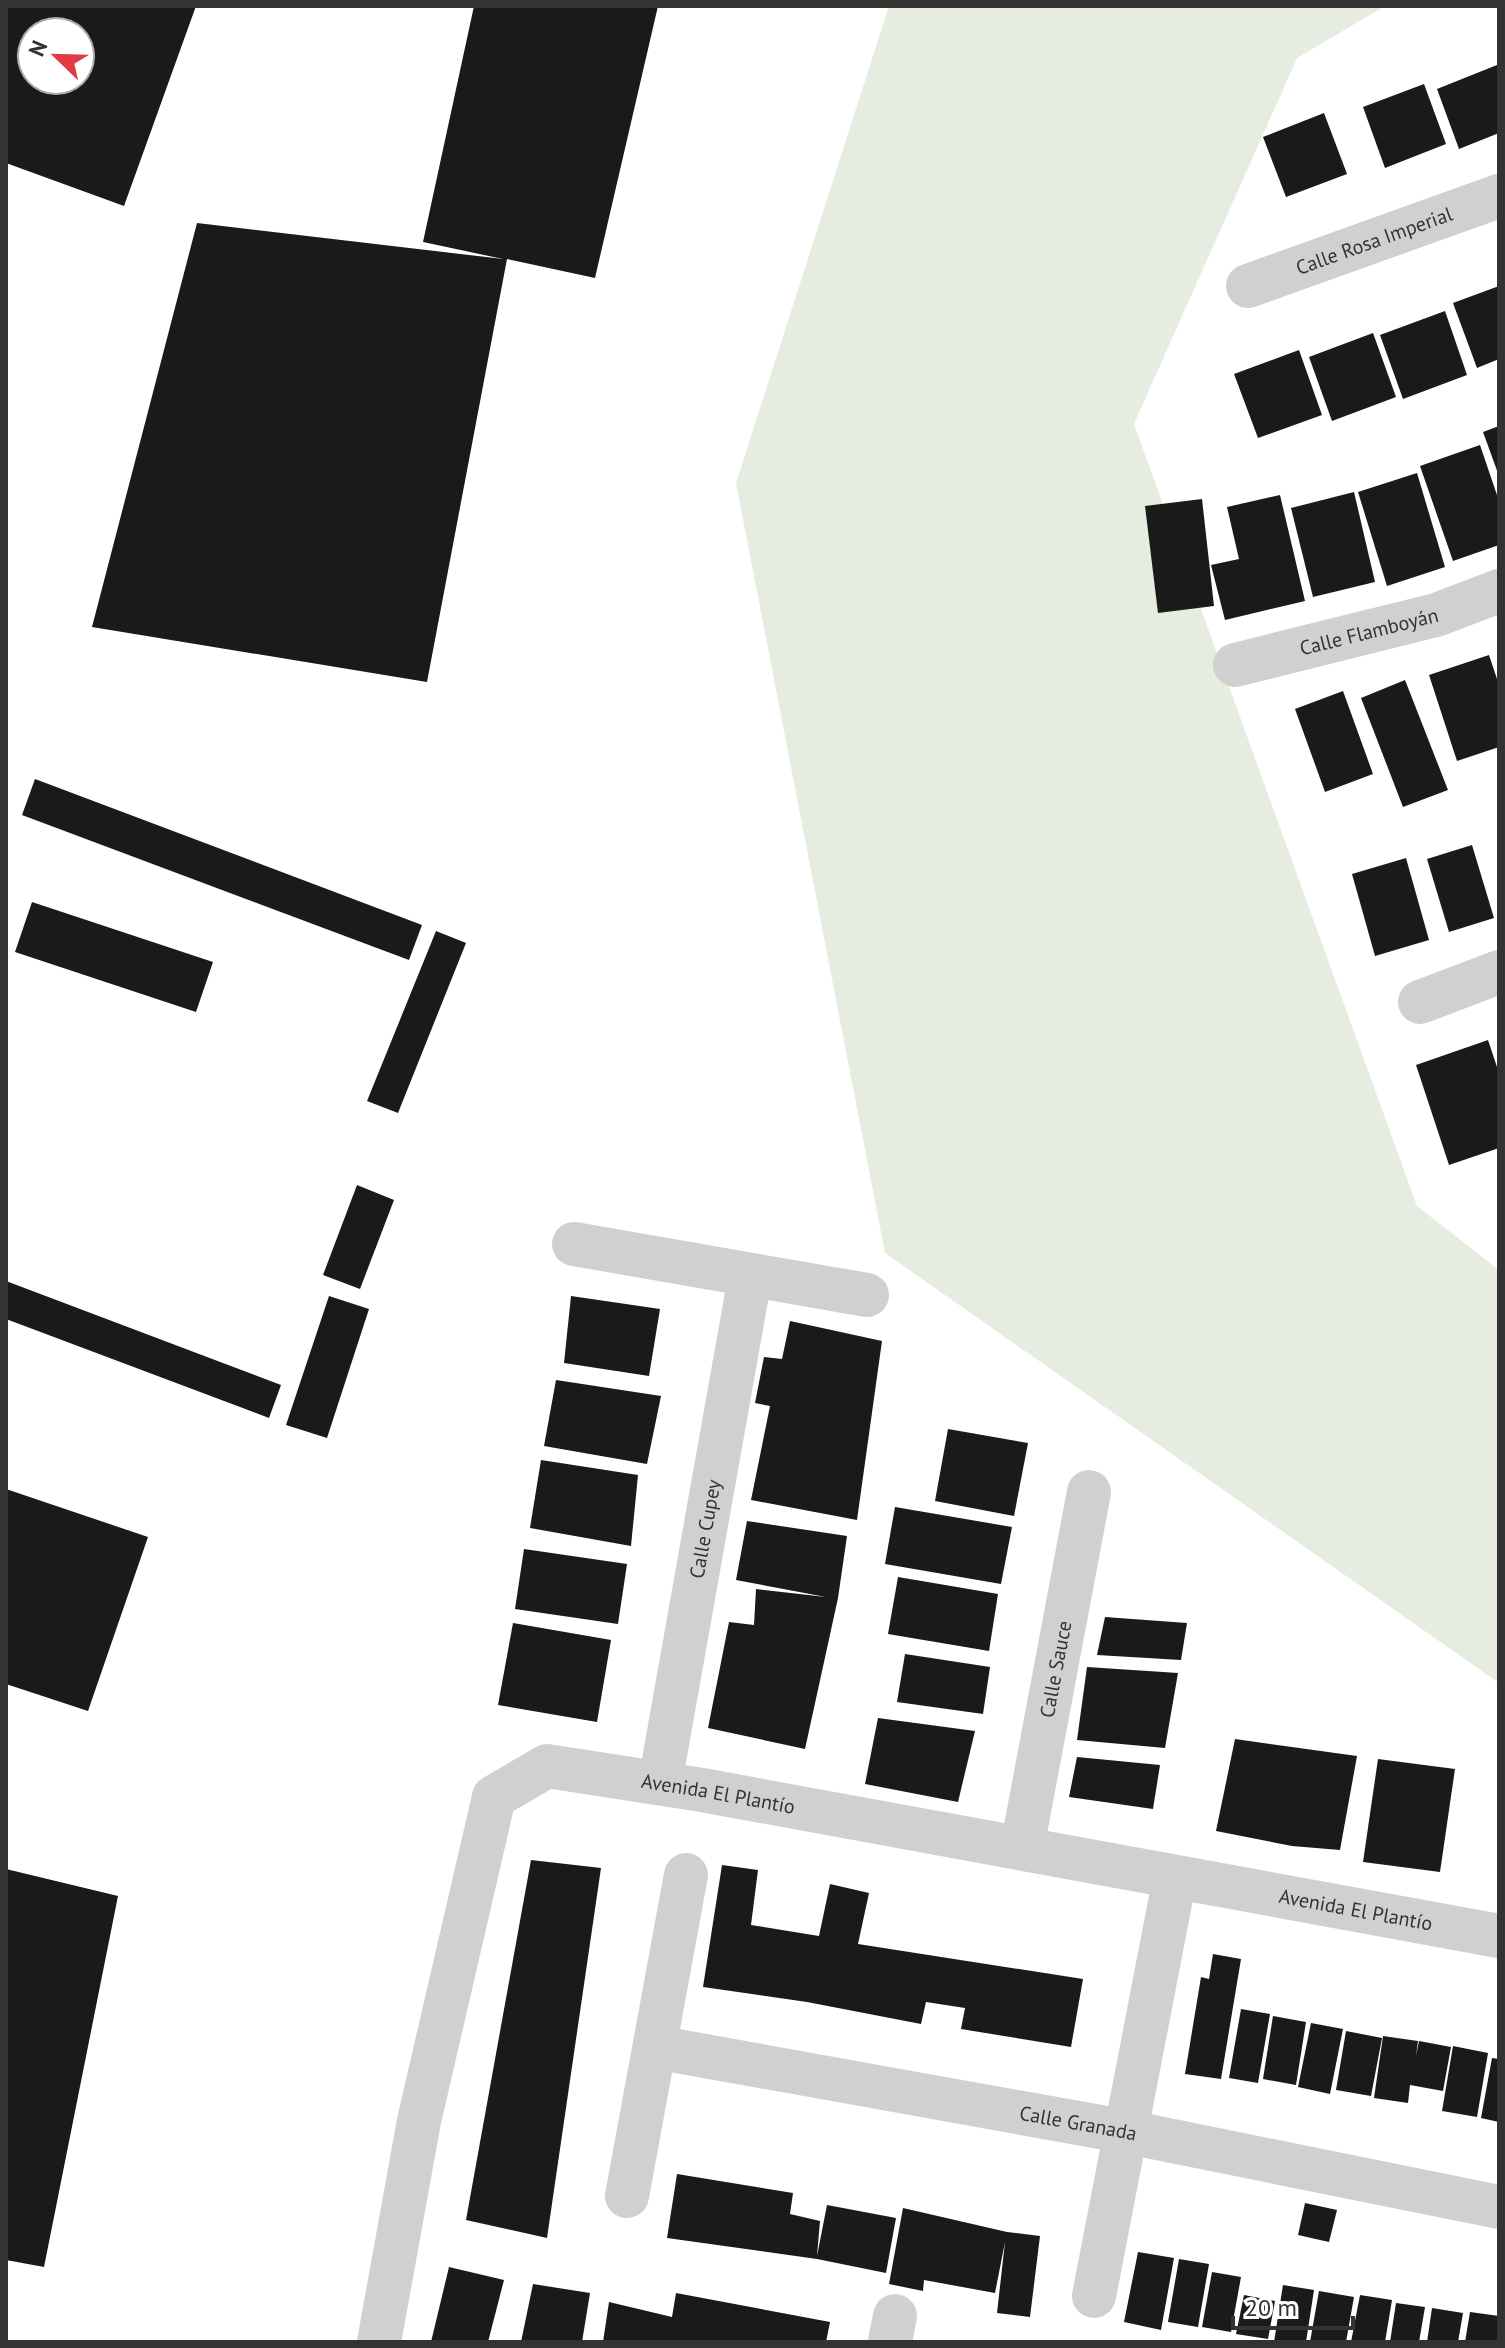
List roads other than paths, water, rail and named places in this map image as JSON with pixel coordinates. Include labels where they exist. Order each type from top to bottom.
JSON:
[{"type":"street","name":"Calle Rosa Imperial","points":[[1248,286],[1499,196]]},
{"type":"street","name":"Calle Flamboyán","points":[[1235,665],[1436,615],[1499,591]]},
{"type":"street","points":[[1420,1002],[1499,972]]},
{"type":"street","points":[[574,1244],[867,1295]]},
{"type":"street","name":"Calle Cupey","points":[[660,1783],[750,1277]]},
{"type":"street","name":"Calle Sauce","points":[[1022,1848],[1089,1492]]},
{"type":"street","name":"Avenida El Plantío","points":[[379,2342],[419,2121],[494,1797],[547,1766],[660,1783],[1499,1936]]},
{"type":"street","points":[[627,2196],[686,1875]]},
{"type":"street","points":[[1094,2296],[1175,1877]]},
{"type":"street","name":"Calle Granada","points":[[655,2047],[1128,2132],[1499,2207]]}]
